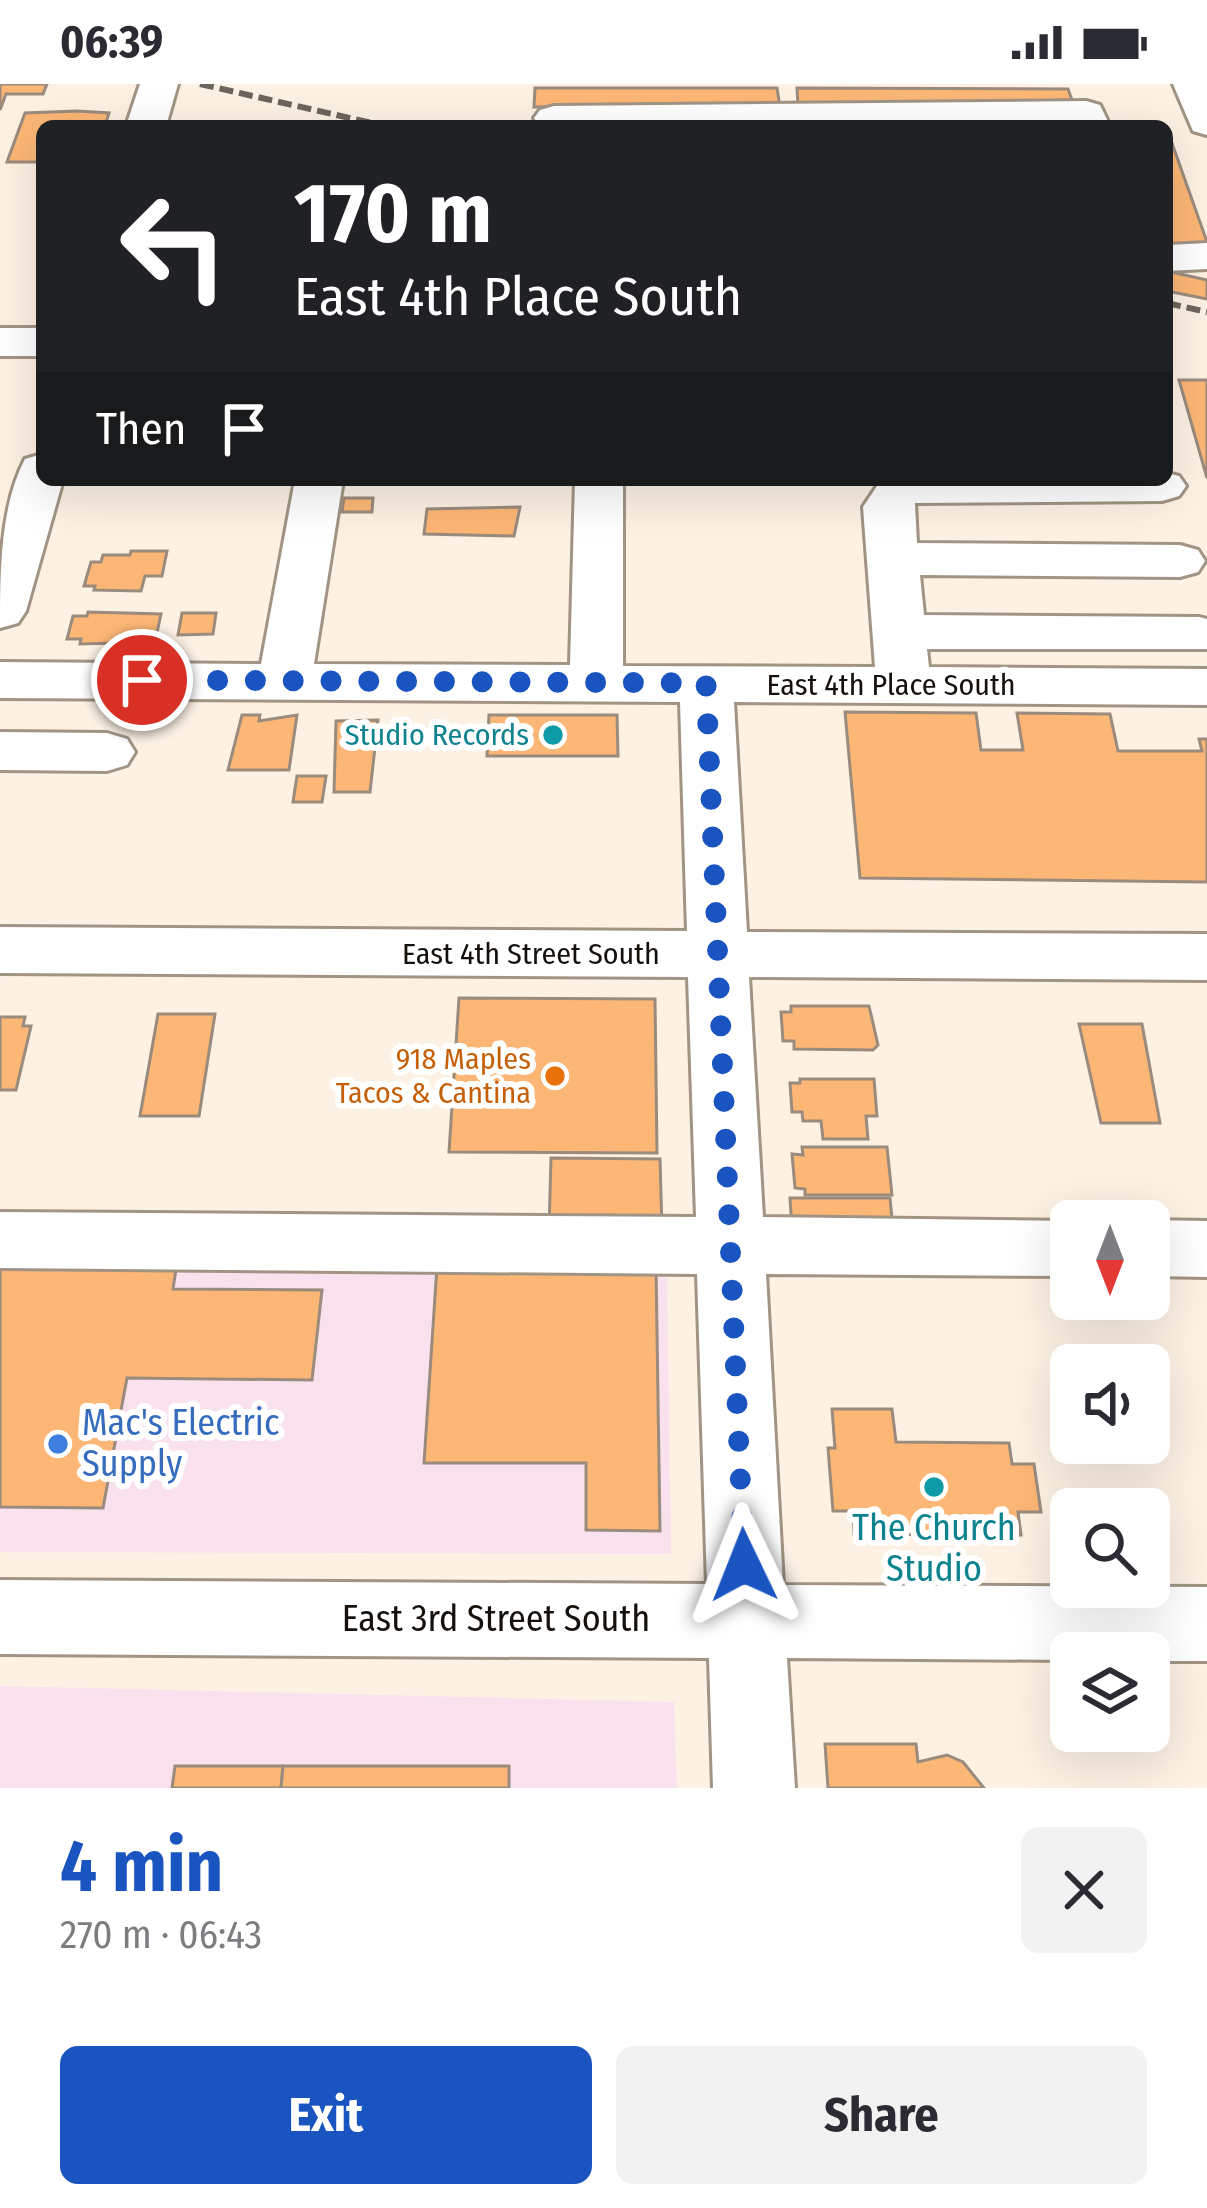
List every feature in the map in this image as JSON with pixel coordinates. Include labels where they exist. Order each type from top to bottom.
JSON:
[{"type":"street","points":[[1192,84],[1207,123]]},
{"type":"street","points":[[147,120],[153,85]]},
{"type":"street","points":[[562,120],[554,118],[1086,113],[1088,120]]},
{"type":"street","points":[[1173,258],[1207,256]]},
{"type":"street","points":[[0,342],[36,342]]},
{"type":"street","points":[[0,611],[37,486]]},
{"type":"street","points":[[285,681],[318,486]]},
{"type":"street","points":[[596,683],[598,486]]},
{"type":"street","points":[[903,685],[888,507],[896,494],[916,488],[1014,486]]},
{"type":"street","points":[[900,632],[1203,646],[1162,486]]},
{"type":"street","points":[[893,559],[1180,561]]},
{"type":"street","name":"East 4th Place South","points":[[0,680],[1207,687]]},
{"type":"street","points":[[706,683],[754,1788]]},
{"type":"street","points":[[0,751],[107,752]]},
{"type":"street","name":"East 4th Street South","points":[[0,950],[1207,957]]},
{"type":"street","points":[[0,1240],[1050,1248]]},
{"type":"street","points":[[1170,1248],[1207,1249]]},
{"type":"street","name":"East 3rd Street South","points":[[0,1617],[1207,1624]]},
{"type":"shaded area","points":[[0,1259],[667,1264],[671,1554],[0,1552]]},
{"type":"shaded area","points":[[0,1686],[674,1702],[677,1788],[0,1788]]},
{"type":"building","points":[[0,84],[47,84],[43,94],[6,94],[0,110]]},
{"type":"building","points":[[535,88],[777,88],[780,107],[534,107]]},
{"type":"building","points":[[797,88],[1068,89],[1073,103],[798,105]]},
{"type":"building","points":[[25,113],[109,113],[107,120],[36,120],[36,162],[7,162]]},
{"type":"building","points":[[1173,146],[1207,242],[1207,247],[1173,247]]},
{"type":"building","points":[[1173,272],[1207,280],[1207,299],[1173,292]]},
{"type":"building","points":[[1179,380],[1207,380],[1207,478]]},
{"type":"building","points":[[344,498],[373,498],[372,512],[342,512]]},
{"type":"building","points":[[520,507],[514,536],[424,534],[427,509]]},
{"type":"building","points":[[131,551],[167,551],[162,576],[145,576],[141,591],[84,586],[91,562]]},
{"type":"building","points":[[88,612],[161,614],[155,642],[80,644],[81,639],[67,639],[73,616],[87,616]]},
{"type":"building","points":[[182,613],[216,613],[213,634],[178,635]]},
{"type":"building","points":[[845,712],[976,713],[981,750],[1023,750],[1017,713],[1110,714],[1118,751],[1202,751],[1199,739],[1207,739],[1207,882],[860,878]]},
{"type":"building","points":[[242,715],[260,715],[259,721],[297,715],[289,770],[228,770]]},
{"type":"building","name":"Studio Records","points":[[489,715],[617,715],[618,756],[487,756]]},
{"type":"building","points":[[378,720],[370,792],[334,792],[336,721]]},
{"type":"building","points":[[297,776],[326,776],[322,802],[293,802]]},
{"type":"building","name":"918 Maples Tacos & Cantina","points":[[459,998],[655,999],[657,1153],[449,1152]]},
{"type":"building","points":[[791,1006],[869,1006],[878,1045],[873,1050],[794,1049],[794,1041],[783,1041],[781,1012],[791,1012]]},
{"type":"building","points":[[158,1014],[215,1014],[199,1116],[140,1116]]},
{"type":"building","points":[[0,1017],[25,1017],[23,1026],[31,1026],[16,1090],[0,1090]]},
{"type":"building","points":[[1079,1024],[1142,1024],[1160,1123],[1101,1123]]},
{"type":"building","points":[[800,1079],[874,1079],[877,1116],[866,1116],[868,1139],[823,1139],[821,1121],[803,1121],[802,1112],[792,1112],[790,1083],[800,1083]]},
{"type":"building","points":[[802,1147],[887,1147],[892,1195],[805,1195],[805,1189],[795,1188],[792,1154],[803,1155]]},
{"type":"building","points":[[551,1158],[660,1159],[662,1230],[549,1230]]},
{"type":"building","points":[[790,1198],[890,1198],[893,1230],[792,1230]]},
{"type":"building","name":"Mac's Electric Supply","points":[[0,1261],[177,1263],[173,1289],[322,1290],[312,1380],[127,1378],[103,1508],[0,1507]]},
{"type":"building","points":[[437,1266],[656,1266],[660,1531],[586,1530],[586,1463],[424,1463]]},
{"type":"building","name":"The Church Studio","points":[[832,1409],[892,1409],[896,1442],[1009,1443],[1012,1464],[1034,1464],[1041,1512],[1018,1512],[1021,1535],[854,1534],[853,1511],[833,1511],[828,1448],[835,1448]]},
{"type":"building","points":[[825,1744],[916,1744],[918,1762],[947,1755],[963,1762],[984,1788],[828,1788]]},
{"type":"building","points":[[175,1766],[283,1766],[281,1788],[172,1788]]},
{"type":"building","points":[[283,1766],[509,1766],[509,1788],[281,1788]]},
{"type":"railway","points":[[200,84],[359,120]]},
{"type":"railway","points":[[1173,304],[1207,312]]},
{"type":"place","name":"Studio Records","points":[[553,735]]},
{"type":"place","name":"918 Maples Tacos & Cantina","points":[[555,1076]]},
{"type":"place","name":"Mac's Electric Supply","points":[[58,1444]]},
{"type":"place","name":"The Church Studio","points":[[934,1487]]},
{"type":"route","points":[[142,680],[706,683],[744,1565]]}]
